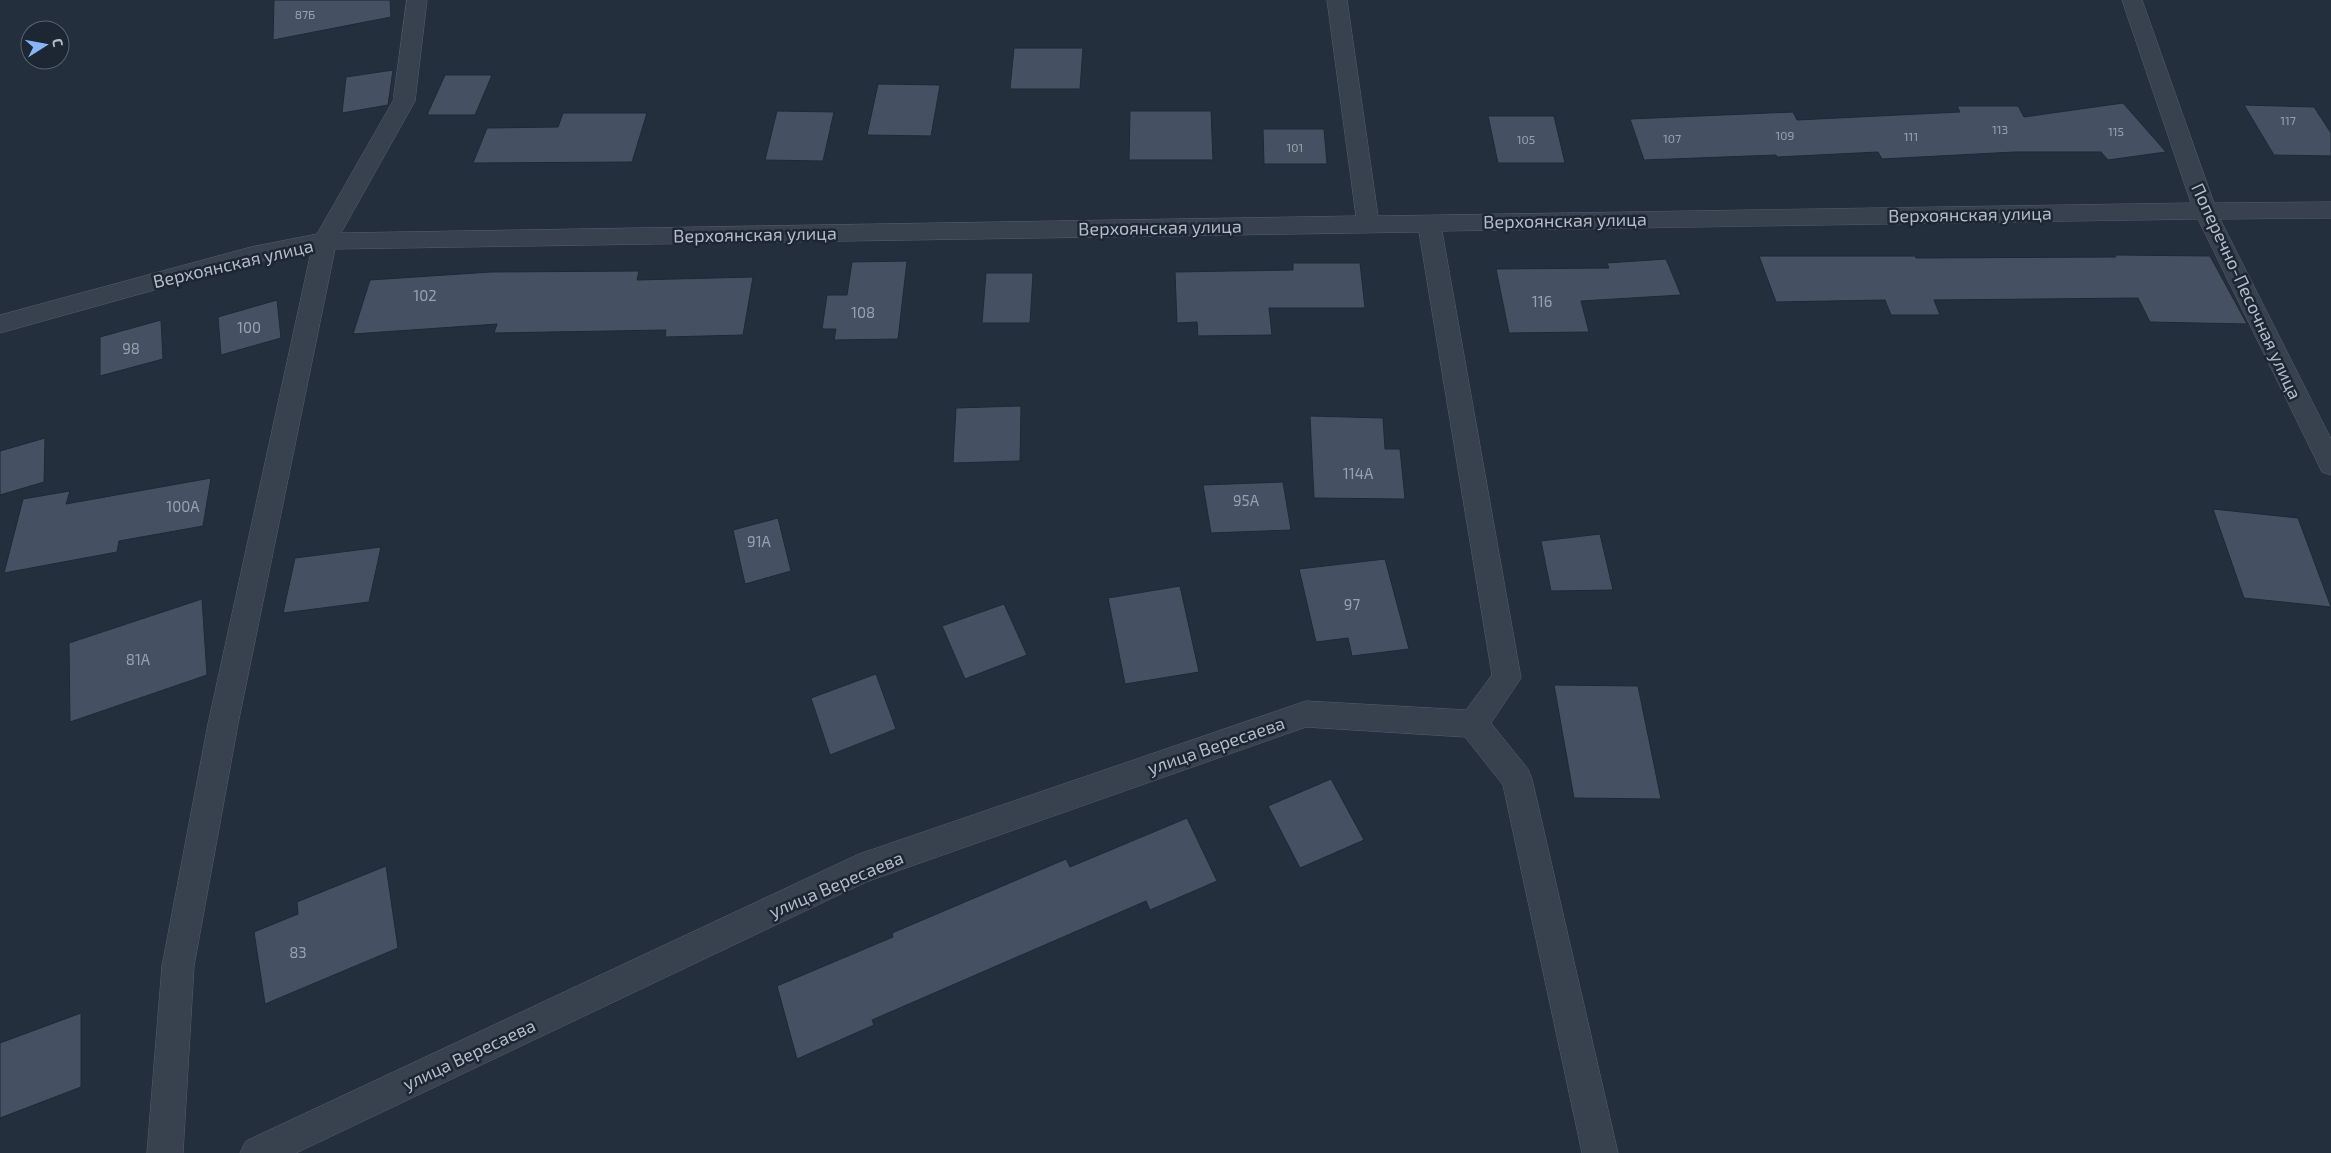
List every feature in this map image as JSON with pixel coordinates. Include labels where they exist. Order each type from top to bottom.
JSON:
[{"type":"street","points":[[165,1153],[178,966],[223,724],[325,241],[404,101],[417,0]]},
{"type":"street","points":[[1337,0],[1368,224]]},
{"type":"street","name":"Поперечно-Песочная улица","points":[[2132,0],[2205,210],[2331,465]]},
{"type":"street","name":"Верхоянская улица","points":[[0,324],[251,255],[325,241],[2205,210],[2331,210]]},
{"type":"street","points":[[1429,222],[1507,678],[1473,724],[1517,779],[1600,1153]]},
{"type":"street","name":"улица Вересаева","points":[[258,1153],[859,870],[1306,714],[1473,724]]},
{"type":"building","points":[[274,0],[390,0],[391,17],[273,40]]},
{"type":"building","points":[[1014,48],[1083,48],[1080,89],[1010,89]]},
{"type":"building","points":[[393,70],[388,105],[342,113],[346,77]]},
{"type":"building","points":[[445,75],[492,75],[475,115],[427,115]]},
{"type":"building","points":[[878,84],[940,85],[931,136],[867,135]]},
{"type":"building","points":[[2123,103],[2166,152],[2108,160],[2101,152],[2014,152],[1882,159],[1878,152],[1777,157],[1776,155],[1644,160],[1630,119],[1793,112],[1797,120],[1960,112],[1957,106],[2018,106],[2024,117]]},
{"type":"building","points":[[2244,105],[2314,107],[2331,133],[2331,156],[2274,155]]},
{"type":"building","points":[[777,111],[834,112],[823,161],[765,160]]},
{"type":"building","points":[[1130,111],[1211,111],[1213,160],[1129,160]]},
{"type":"building","points":[[563,113],[647,113],[632,162],[473,163],[487,128],[558,127]]},
{"type":"building","points":[[1488,116],[1554,116],[1565,163],[1498,163]]},
{"type":"building","points":[[1263,129],[1324,129],[1327,164],[1264,164]]},
{"type":"building","points":[[2115,255],[2210,256],[2247,324],[2150,322],[2138,298],[1934,300],[1940,315],[1891,315],[1885,300],[1776,302],[1759,256],[1915,256],[1916,258],[2116,257]]},
{"type":"building","points":[[1666,259],[1681,295],[1581,301],[1589,332],[1509,333],[1496,269],[1609,268],[1607,263]]},
{"type":"building","points":[[907,261],[898,339],[834,340],[836,329],[822,329],[827,295],[847,295],[852,262]]},
{"type":"building","points":[[1293,263],[1360,263],[1365,308],[1269,308],[1272,335],[1198,336],[1197,322],[1177,323],[1175,272],[1293,270]]},
{"type":"building","points":[[639,271],[637,280],[753,277],[743,335],[665,337],[666,330],[494,333],[497,324],[353,334],[370,280],[491,272]]},
{"type":"building","points":[[986,273],[1033,273],[1030,323],[982,323]]},
{"type":"building","points":[[277,300],[281,338],[221,355],[218,317]]},
{"type":"building","points":[[161,320],[163,359],[100,376],[100,337]]},
{"type":"building","points":[[1021,406],[1020,461],[953,463],[956,408]]},
{"type":"building","points":[[1310,416],[1383,418],[1385,449],[1400,449],[1405,499],[1314,498]]},
{"type":"building","points":[[45,438],[44,482],[0,495],[0,451]]},
{"type":"building","points":[[211,478],[203,526],[119,541],[117,552],[4,573],[23,499],[70,491],[66,504]]},
{"type":"building","points":[[1283,482],[1291,530],[1211,533],[1203,485]]},
{"type":"building","points":[[2213,509],[2298,518],[2331,607],[2244,598]]},
{"type":"building","points":[[778,518],[791,571],[745,584],[733,530]]},
{"type":"building","points":[[1600,534],[1613,590],[1551,591],[1541,541]]},
{"type":"building","points":[[381,547],[369,602],[283,613],[295,558]]},
{"type":"building","points":[[1385,559],[1409,649],[1352,656],[1348,638],[1316,642],[1299,569]]},
{"type":"building","points":[[1180,586],[1199,672],[1125,684],[1108,598]]},
{"type":"building","points":[[202,599],[207,675],[70,722],[69,643]]},
{"type":"building","points":[[1004,604],[1027,655],[965,679],[942,626]]},
{"type":"building","points":[[876,674],[896,729],[830,755],[811,698]]},
{"type":"building","points":[[1554,685],[1638,686],[1661,799],[1574,798]]},
{"type":"building","points":[[1331,779],[1364,840],[1300,868],[1268,806]]},
{"type":"building","points":[[1187,818],[1217,881],[1150,910],[1146,901],[872,1020],[874,1025],[797,1059],[777,986],[893,937],[892,933],[1066,859],[1070,867]]},
{"type":"building","points":[[386,866],[398,948],[265,1004],[254,932],[298,914],[297,902]]},
{"type":"building","points":[[81,1013],[81,1087],[0,1118],[0,1043]]}]
